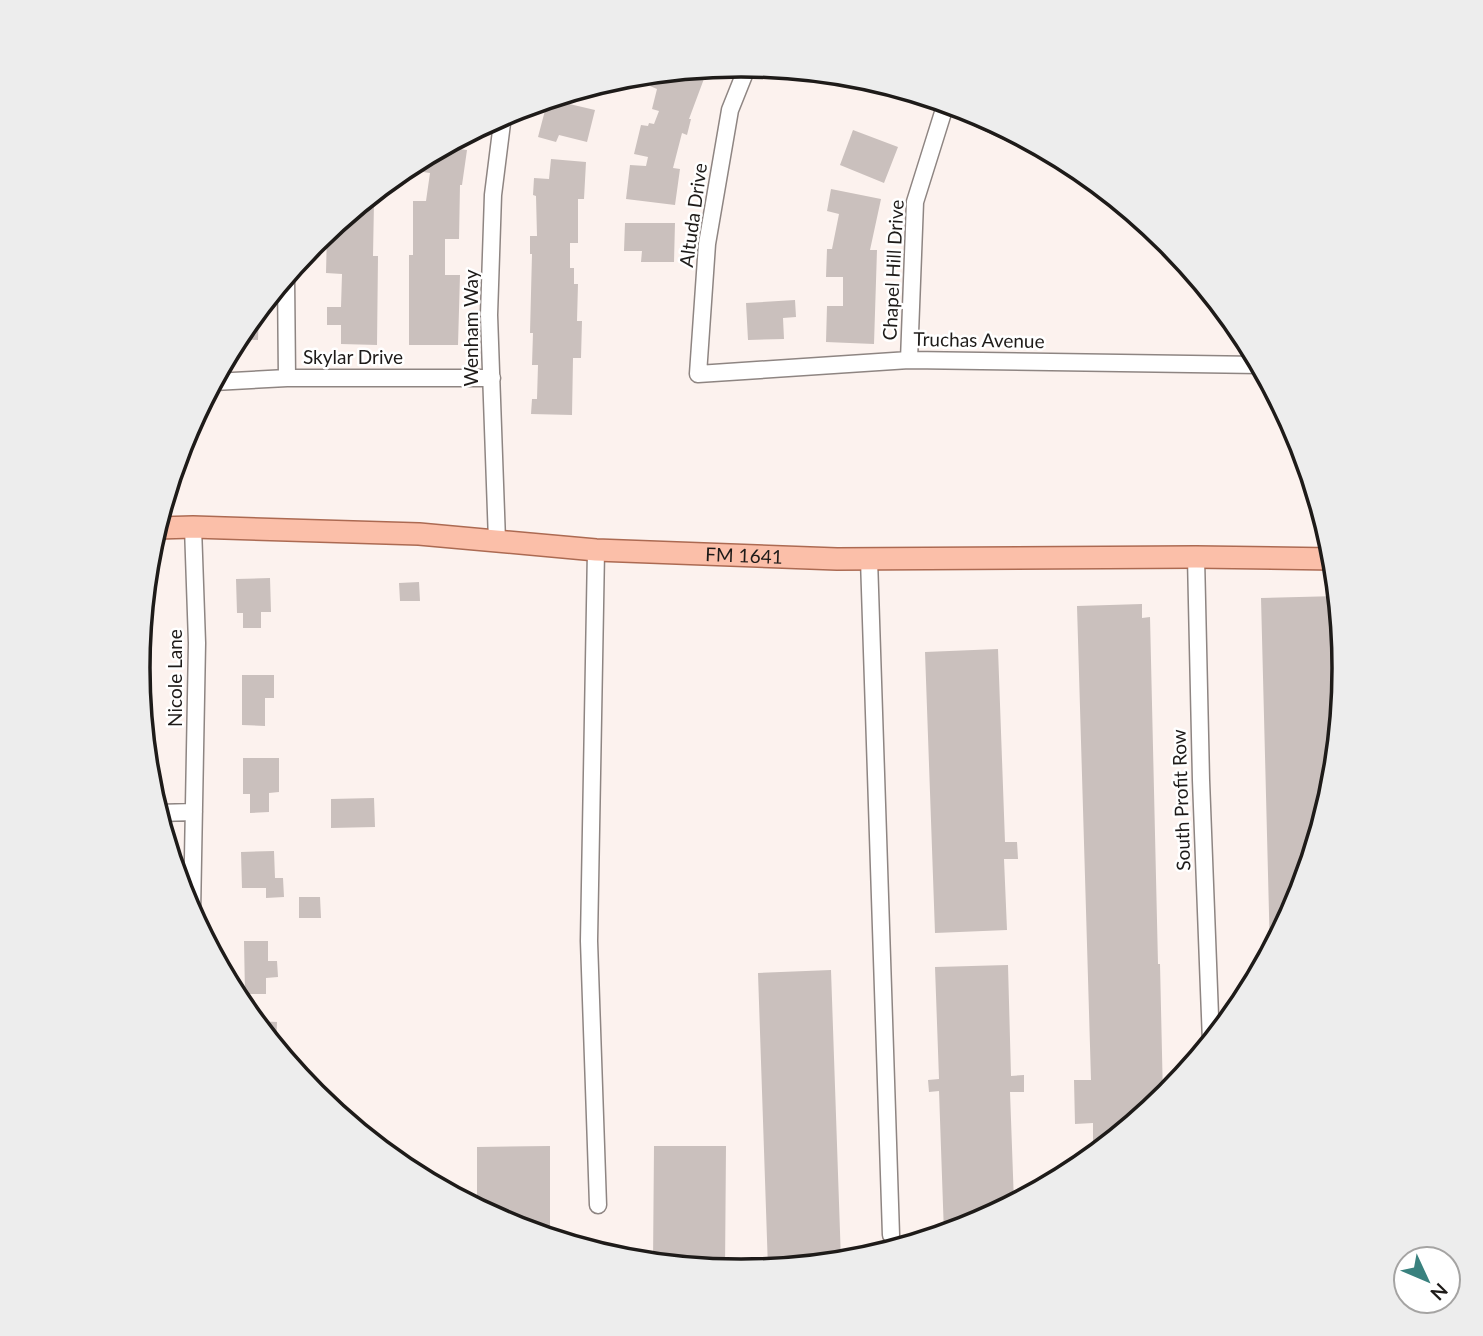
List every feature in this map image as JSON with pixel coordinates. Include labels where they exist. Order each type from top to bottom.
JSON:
[{"type":"main road","name":"FM 1641","points":[[168,528],[419,534],[596,550],[869,559],[1322,559]]},
{"type":"street","name":"Altuda Drive","points":[[698,374],[707,244],[730,110],[743,77]]},
{"type":"street","name":"Chapel Hill Drive","points":[[909,360],[915,202],[944,113]]},
{"type":"street","name":"Wenham Way","points":[[497,541],[489,316],[493,195],[501,128]]},
{"type":"street","points":[[286,292],[287,378]]},
{"type":"street","name":"Truchas Avenue","points":[[698,374],[909,360],[1248,365]]},
{"type":"street","name":"Skylar Drive","points":[[225,381],[287,378],[492,378]]},
{"type":"street","name":"Nicole Lane","points":[[193,527],[197,643],[193,887]]},
{"type":"street","points":[[596,550],[589,941],[598,1205]]},
{"type":"street","name":"South Profit Row","points":[[1196,557],[1210,1027]]},
{"type":"street","points":[[869,559],[891,1235]]},
{"type":"street","points":[[169,813],[194,813]]},
{"type":"building","points":[[704,78],[689,119],[687,135],[682,133],[673,168],[680,169],[675,205],[626,199],[630,165],[646,166],[648,157],[634,154],[641,125],[654,124],[659,111],[652,109],[657,89],[650,86]]},
{"type":"building","points":[[567,103],[595,110],[587,142],[559,135],[556,142],[538,137],[545,111]]},
{"type":"building","points":[[853,130],[898,147],[884,183],[840,165]]},
{"type":"building","points":[[459,149],[467,150],[460,185],[459,239],[445,239],[445,275],[460,275],[458,345],[409,345],[409,255],[413,255],[413,201],[426,201],[430,173],[421,172]]},
{"type":"building","points":[[551,159],[586,162],[584,199],[578,199],[578,243],[570,243],[570,268],[574,268],[574,284],[578,284],[577,321],[582,321],[581,358],[573,358],[572,415],[531,414],[532,399],[537,399],[538,365],[532,365],[533,333],[530,333],[530,236],[537,236],[534,178],[549,179]]},
{"type":"building","points":[[831,189],[881,199],[870,250],[877,250],[874,344],[826,342],[827,306],[843,306],[843,277],[826,277],[827,249],[832,249],[839,214],[827,211]]},
{"type":"building","points":[[374,206],[373,256],[378,256],[377,345],[341,344],[341,325],[327,325],[327,307],[341,307],[342,274],[326,273],[327,248]]},
{"type":"building","points":[[625,223],[675,223],[674,262],[641,262],[642,251],[624,251]]},
{"type":"building","points":[[795,300],[796,317],[783,318],[784,339],[748,340],[746,303]]},
{"type":"building","points":[[258,328],[258,340],[250,340]]},
{"type":"building","points":[[270,578],[271,612],[261,612],[261,628],[243,628],[243,613],[237,613],[236,579]]},
{"type":"building","points":[[419,582],[420,601],[400,601],[399,583]]},
{"type":"building","points":[[1328,596],[1332,668],[1331,707],[1321,783],[1301,858],[1270,934],[1261,598]]},
{"type":"building","points":[[1142,604],[1142,618],[1150,617],[1163,1082],[1093,1143],[1093,1123],[1075,1124],[1074,1080],[1091,1080],[1077,606]]},
{"type":"building","points":[[998,649],[1005,842],[1017,842],[1018,859],[1004,859],[1007,930],[935,933],[925,652]]},
{"type":"building","points":[[242,675],[274,675],[274,698],[265,698],[265,726],[242,725]]},
{"type":"building","points":[[243,758],[279,758],[279,792],[269,793],[269,812],[250,813],[250,794],[243,794]]},
{"type":"building","points":[[374,798],[375,827],[331,828],[331,799]]},
{"type":"building","points":[[274,851],[275,878],[283,878],[284,897],[266,898],[266,888],[242,888],[241,852]]},
{"type":"building","points":[[299,897],[320,897],[321,918],[299,918]]},
{"type":"building","points":[[244,941],[268,941],[268,961],[277,961],[278,977],[266,978],[266,994],[249,994],[245,988]]},
{"type":"building","points":[[1008,965],[1011,1076],[1024,1075],[1024,1092],[1010,1092],[1014,1192],[944,1223],[939,1091],[929,1092],[928,1080],[939,1079],[935,967]]},
{"type":"building","points":[[831,970],[841,1251],[768,1258],[758,973]]},
{"type":"building","points":[[268,1022],[277,1022],[277,1032]]},
{"type":"building","points":[[550,1146],[550,1227],[477,1196],[477,1147]]},
{"type":"building","points":[[654,1146],[726,1146],[725,1259],[653,1252]]}]
